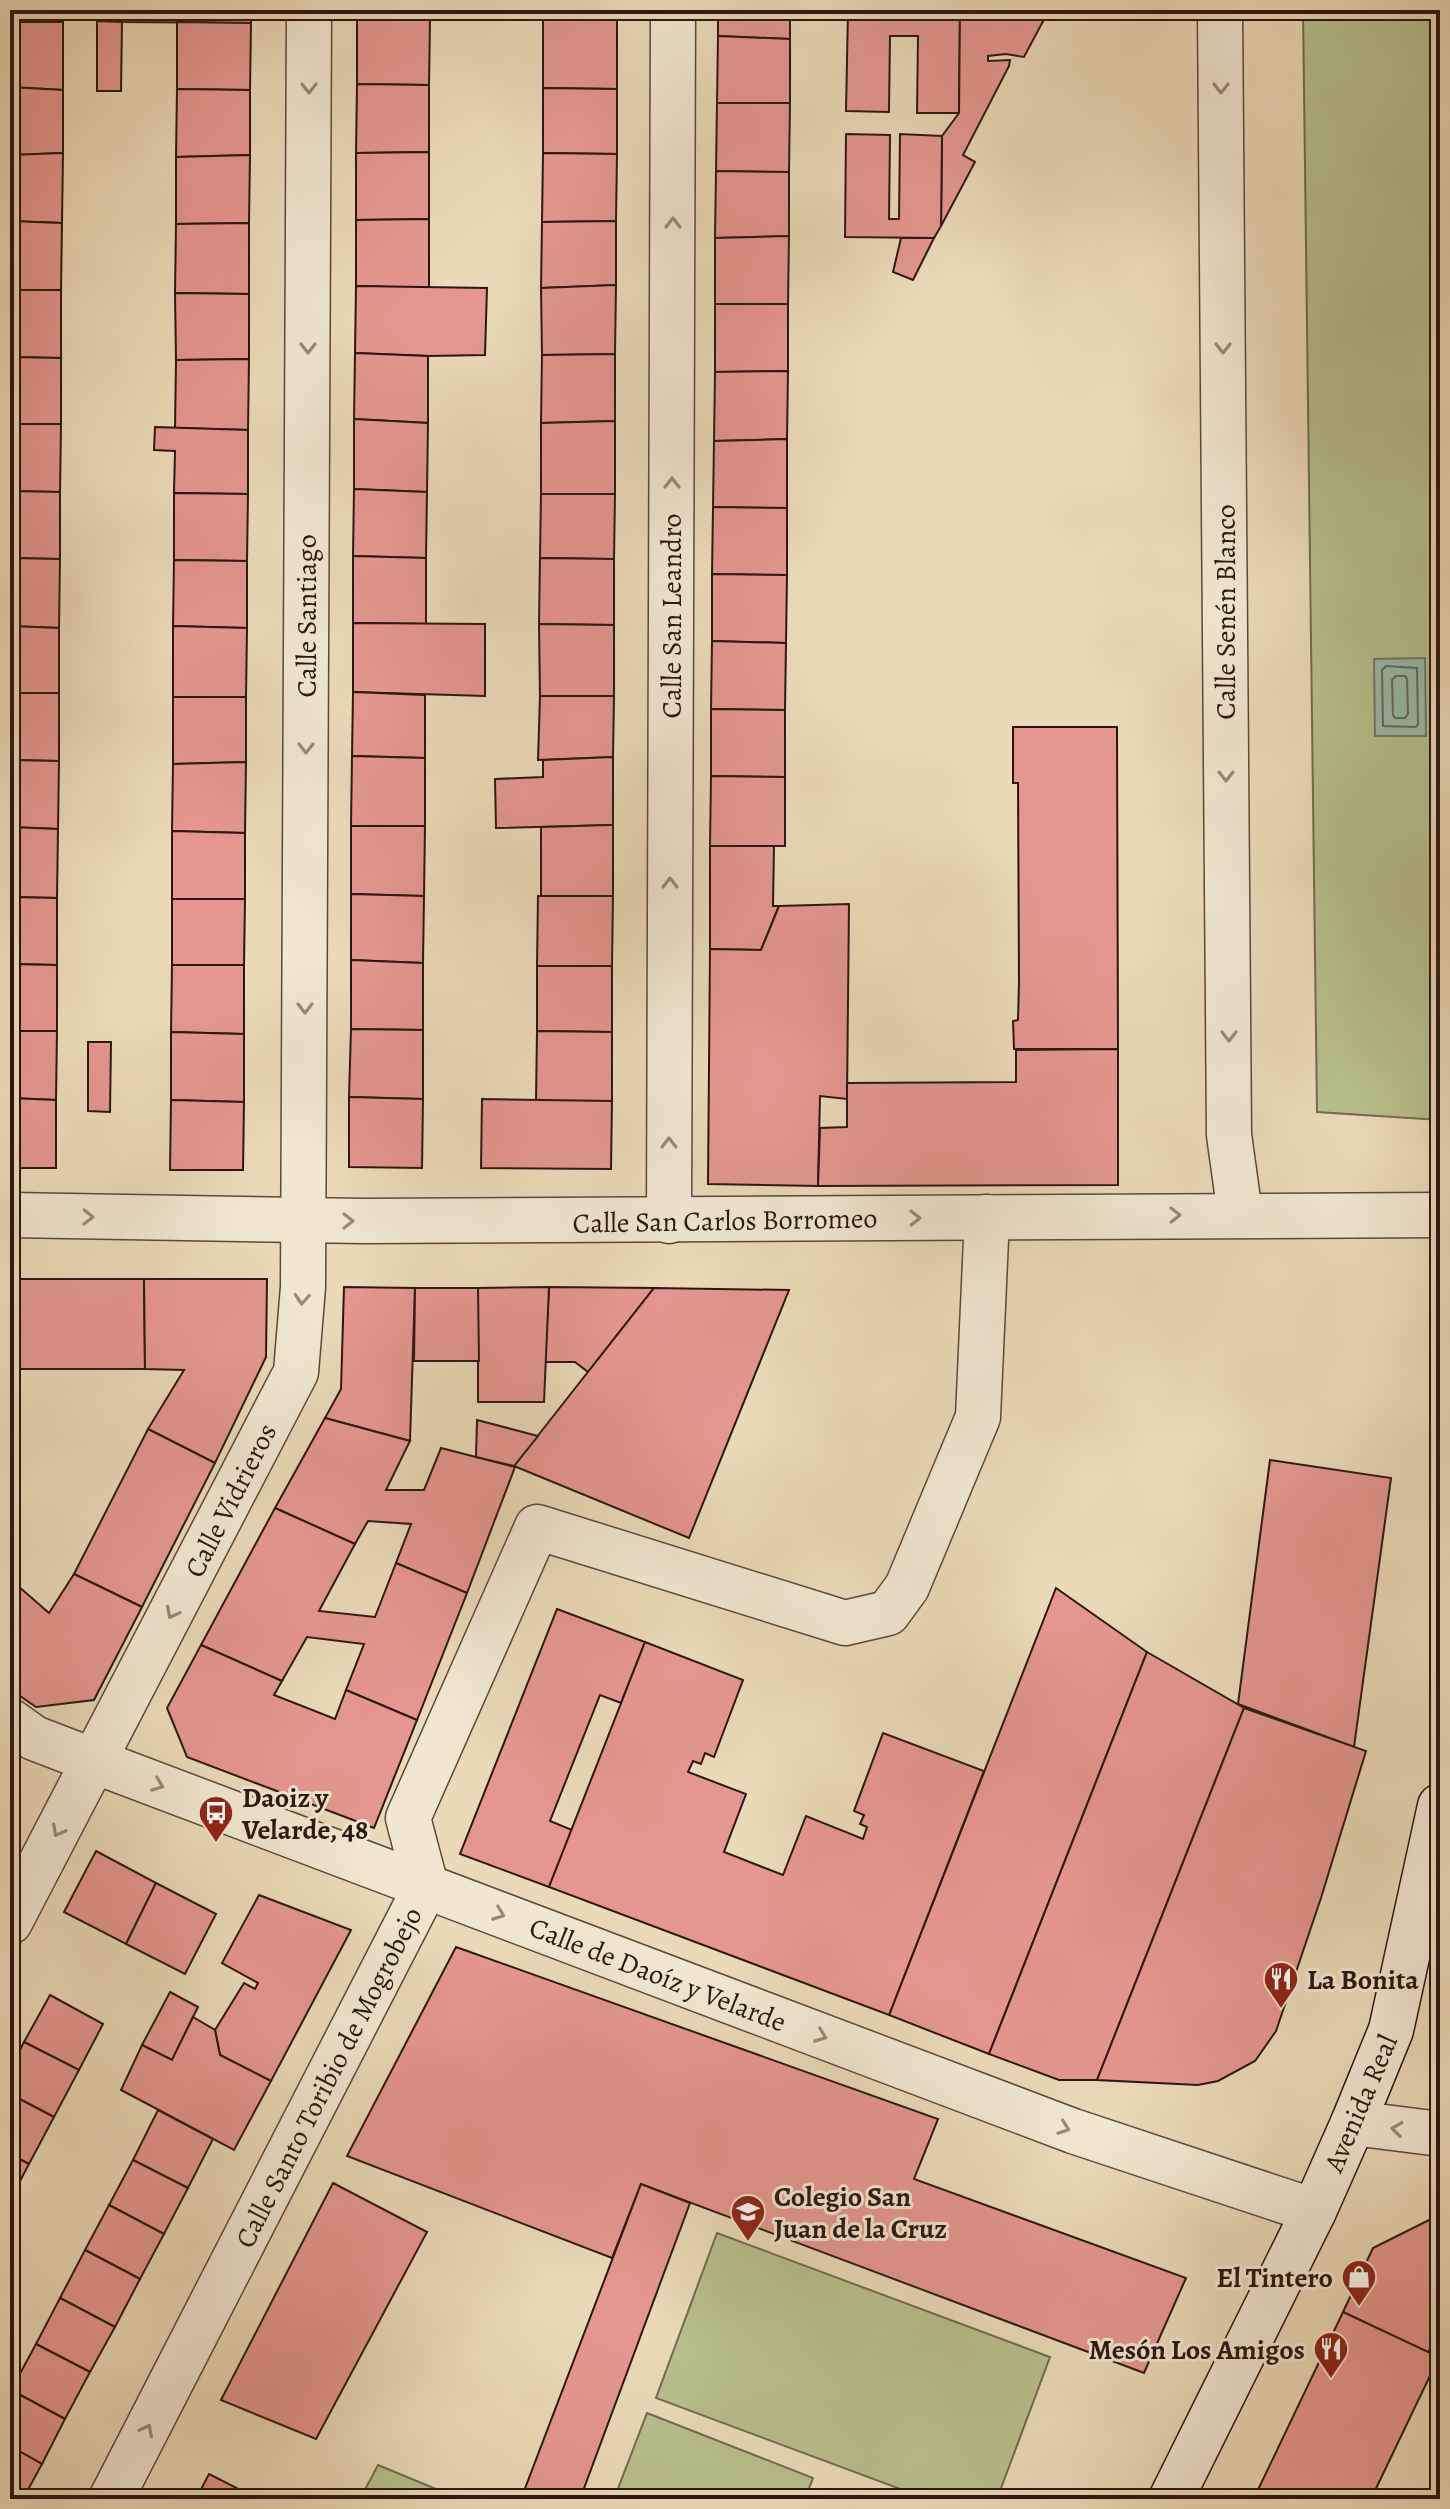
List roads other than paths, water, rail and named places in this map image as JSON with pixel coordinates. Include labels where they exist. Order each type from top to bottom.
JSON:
[{"type":"street","name":"Calle Santiago","points":[[303,1221],[309,10]]},
{"type":"street","name":"Calle San Leandro","points":[[669,1221],[673,10]]},
{"type":"street","name":"Calle Senén Blanco","points":[[1220,10],[1229,1135],[1240,1214]]},
{"type":"street","name":"Calle San Carlos Borromeo","points":[[10,1215],[303,1221],[1440,1215]]},
{"type":"street","name":"Calle Santo Toribio de Mogrobejo","points":[[111,2499],[426,1886],[408,1818],[537,1527],[845,1623],[888,1613],[907,1587],[978,1417],[987,1217]]},
{"type":"street","name":"Calle Vidrieros","points":[[10,1922],[296,1372],[303,1287],[303,1221]]},
{"type":"street","name":"Calle de Daoíz y Velarde","points":[[10,1721],[34,1738],[1073,2131],[1314,2211]]},
{"type":"street","name":"Avenida Real","points":[[1171,2499],[1314,2211],[1391,2030],[1440,1806]]},
{"type":"street","points":[[1353,2123],[1440,2134]]},
{"type":"water","points":[[1425,658],[1426,736],[1375,736],[1374,659]]},
{"type":"place","name":"Daoiz y Velarde, 48","points":[[216,1844]]},
{"type":"place","name":"La Bonita","points":[[1281,2010]]},
{"type":"place","name":"Colegio San Juan de la Cruz","points":[[748,2243]]},
{"type":"place","name":"El Tintero","points":[[1359,2308]]},
{"type":"place","name":"Mesón Los Amigos","points":[[1331,2380]]}]
